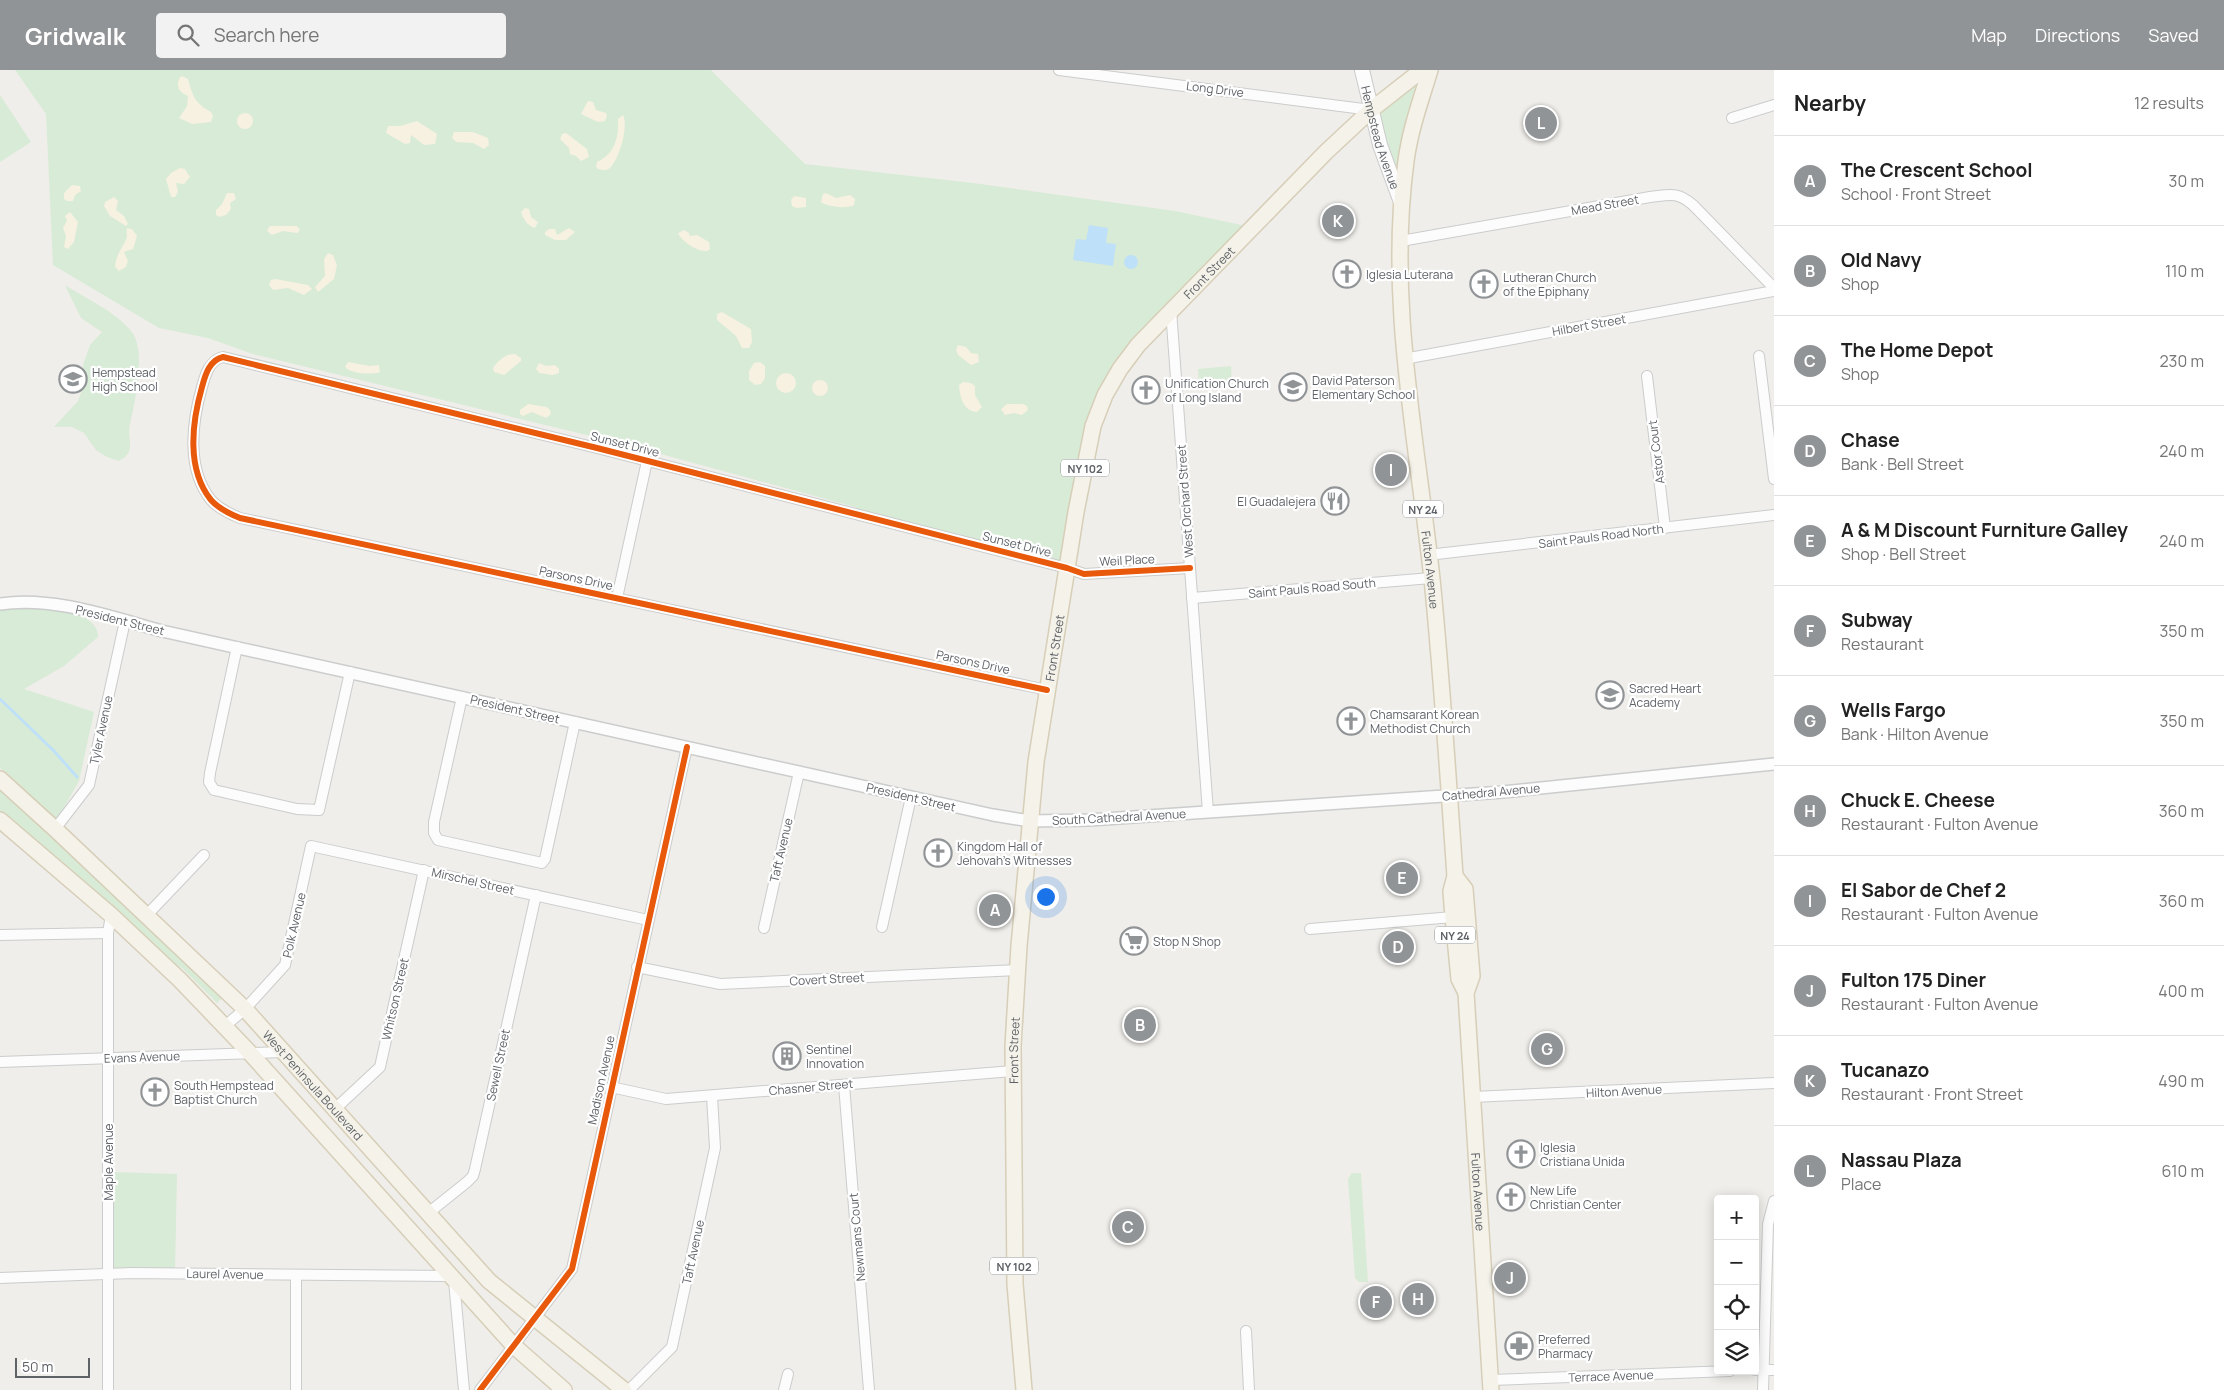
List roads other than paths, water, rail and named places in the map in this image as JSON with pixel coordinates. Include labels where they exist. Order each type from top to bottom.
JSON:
[{"type":"main road","name":"Hempstead Avenue","points":[[1362,70],[1380,145],[1402,205]]},
{"type":"main road","name":"Front Street","points":[[1024,1390],[1015,1284],[1013,1071],[1018,970],[1036,762],[1067,568],[1093,426],[1105,396],[1120,369],[1138,345],[1319,159],[1371,110],[1422,70]]},
{"type":"main road","name":"NY 24","points":[[1402,205],[1406,160],[1430,70]]},
{"type":"main road","name":"Fulton Avenue","points":[[1402,205],[1400,312],[1404,358],[1432,578],[1455,876],[1451,891],[1459,979],[1466,993],[1491,1385]]},
{"type":"main road","name":"West Peninsula Boulevard","points":[[0,779],[56,829],[245,1009],[489,1281],[624,1390]]},
{"type":"main road","name":"West Peninsula Boulevard","points":[[0,820],[111,915],[180,980],[250,1053],[514,1346],[564,1390]]},
{"type":"main road","name":"Fulton Avenue","points":[[1455,876],[1465,889],[1472,976],[1466,993]]},
{"type":"street","name":"Long Drive","points":[[1060,70],[1371,110]]},
{"type":"street","points":[[1732,118],[1774,105]]},
{"type":"street","name":"Mead Street","points":[[1400,241],[1650,197],[1683,196],[1774,290]]},
{"type":"street","name":"Hilbert Street","points":[[1404,358],[1774,290]]},
{"type":"street","name":"West Orchard Street","points":[[1171,310],[1208,812]]},
{"type":"street","points":[[1759,356],[1770,408],[1774,479]]},
{"type":"street","name":"Sunset Drive","points":[[199,396],[206,373],[218,358],[223,358],[647,461],[1067,568]]},
{"type":"street","name":"Astor Court","points":[[1647,376],[1665,528]]},
{"type":"street","name":"Parsons Drive","points":[[199,396],[193,424],[195,460],[202,483],[211,500],[228,514],[1047,690]]},
{"type":"street","points":[[617,598],[647,461]]},
{"type":"street","name":"Saint Pauls Road North","points":[[1428,555],[1774,515]]},
{"type":"street","name":"Weil Place","points":[[1067,568],[1084,574],[1190,568]]},
{"type":"street","name":"Saint Pauls Road South","points":[[1192,598],[1432,578]]},
{"type":"street","name":"President Street","points":[[0,604],[28,603],[50,605],[125,620],[237,648],[992,815],[1030,821]]},
{"type":"street","name":"Tyler Avenue","points":[[56,829],[89,785],[125,620]]},
{"type":"street","points":[[237,648],[209,782],[214,790],[297,809],[319,810],[350,672]]},
{"type":"street","points":[[462,697],[434,822],[434,833],[438,840],[542,863],[548,852],[575,722]]},
{"type":"street","name":"Madison Avenue","points":[[480,1390],[572,1269],[686,747]]},
{"type":"street","name":"Cathedral Avenue","points":[[1208,812],[1449,796],[1774,764]]},
{"type":"street","name":"Taft Avenue","points":[[764,928],[799,772]]},
{"type":"street","points":[[882,927],[911,797]]},
{"type":"street","name":"South Cathedral Avenue","points":[[1030,821],[1089,820],[1208,812]]},
{"type":"street","name":"Mirschel Street","points":[[308,859],[312,846],[648,920]]},
{"type":"street","points":[[146,916],[204,855]]},
{"type":"street","name":"Polk Avenue","points":[[225,1026],[245,1009],[285,965],[308,859]]},
{"type":"street","name":"Whitson Street","points":[[335,1109],[380,1067],[424,870]]},
{"type":"street","name":"Sewell Street","points":[[427,1214],[467,1182],[473,1176],[476,1169],[536,895]]},
{"type":"street","name":"Maple Avenue","points":[[108,1390],[108,933],[111,915]]},
{"type":"street","points":[[1310,929],[1453,917]]},
{"type":"street","points":[[0,935],[108,933]]},
{"type":"street","name":"Covert Street","points":[[637,967],[720,984],[1018,970]]},
{"type":"street","name":"Evans Avenue","points":[[0,1062],[284,1052]]},
{"type":"street","name":"Chasner Street","points":[[611,1087],[666,1099],[1013,1071]]},
{"type":"street","name":"Hilton Avenue","points":[[1473,1097],[1774,1083]]},
{"type":"street","name":"Newmans Court","points":[[844,1084],[869,1390]]},
{"type":"street","name":"Taft Avenue","points":[[629,1390],[672,1347],[715,1148],[712,1096]]},
{"type":"street","points":[[1763,1390],[1768,1224],[1774,1201]]},
{"type":"street","name":"Laurel Avenue","points":[[0,1278],[107,1274],[296,1275],[452,1279]]},
{"type":"street","points":[[296,1275],[296,1390]]},
{"type":"street","points":[[452,1279],[464,1390]]},
{"type":"street","points":[[1246,1331],[1249,1390]]},
{"type":"street","name":"Terrace Avenue","points":[[1491,1385],[1714,1372]]},
{"type":"street","points":[[784,1390],[788,1374]]},
{"type":"water","points":[[1089,225],[1108,228],[1106,243],[1116,244],[1113,266],[1073,260],[1076,239],[1086,240]]},
{"type":"water","points":[[1128,255],[1134,255],[1138,262],[1134,269],[1128,269],[1124,265],[1124,259]]},
{"type":"waterway","points":[[0,699],[54,751],[77,777]]},
{"type":"place","name":"Nassau Plaza","points":[[1541,123]]},
{"type":"place","name":"Tucanazo","points":[[1338,221]]},
{"type":"place","name":"Iglesia Luterana","points":[[1347,274]]},
{"type":"place","name":"Lutheran Church of the Epiphany","points":[[1484,284]]},
{"type":"place","name":"Hempstead High School","points":[[73,379]]},
{"type":"place","name":"David Paterson Elementary School","points":[[1293,387]]},
{"type":"place","name":"Unification Church of Long Island","points":[[1146,390]]},
{"type":"place","name":"El Sabor de Chef 2","points":[[1391,470]]},
{"type":"place","name":"El Guadalejera","points":[[1335,501]]},
{"type":"place","name":"Sacred Heart Academy","points":[[1610,695]]},
{"type":"place","name":"Chamsarant Korean Methodist Church","points":[[1351,721]]},
{"type":"place","name":"Kingdom Hall of Jehovah’s Witnesses","points":[[938,853]]},
{"type":"place","name":"A & M Discount Furniture Galley","points":[[1402,878]]},
{"type":"place","name":"The Crescent School","points":[[995,910]]},
{"type":"place","name":"Stop N Shop","points":[[1134,941]]},
{"type":"place","name":"Chase","points":[[1398,947]]},
{"type":"place","name":"Old Navy","points":[[1140,1025]]},
{"type":"place","name":"Wells Fargo","points":[[1547,1049]]},
{"type":"place","name":"Sentinel Innovation","points":[[787,1056]]},
{"type":"place","name":"South Hempstead Baptist Church","points":[[155,1092]]},
{"type":"place","name":"Iglesia Cristiana Unida","points":[[1521,1154]]},
{"type":"place","name":"New Life Christian Center","points":[[1511,1197]]},
{"type":"place","name":"The Home Depot","points":[[1128,1227]]},
{"type":"place","name":"Fulton 175 Diner","points":[[1510,1278]]},
{"type":"place","name":"Chuck E. Cheese","points":[[1418,1299]]},
{"type":"place","name":"Subway","points":[[1376,1302]]},
{"type":"place","name":"Preferred Pharmacy","points":[[1519,1346]]}]
